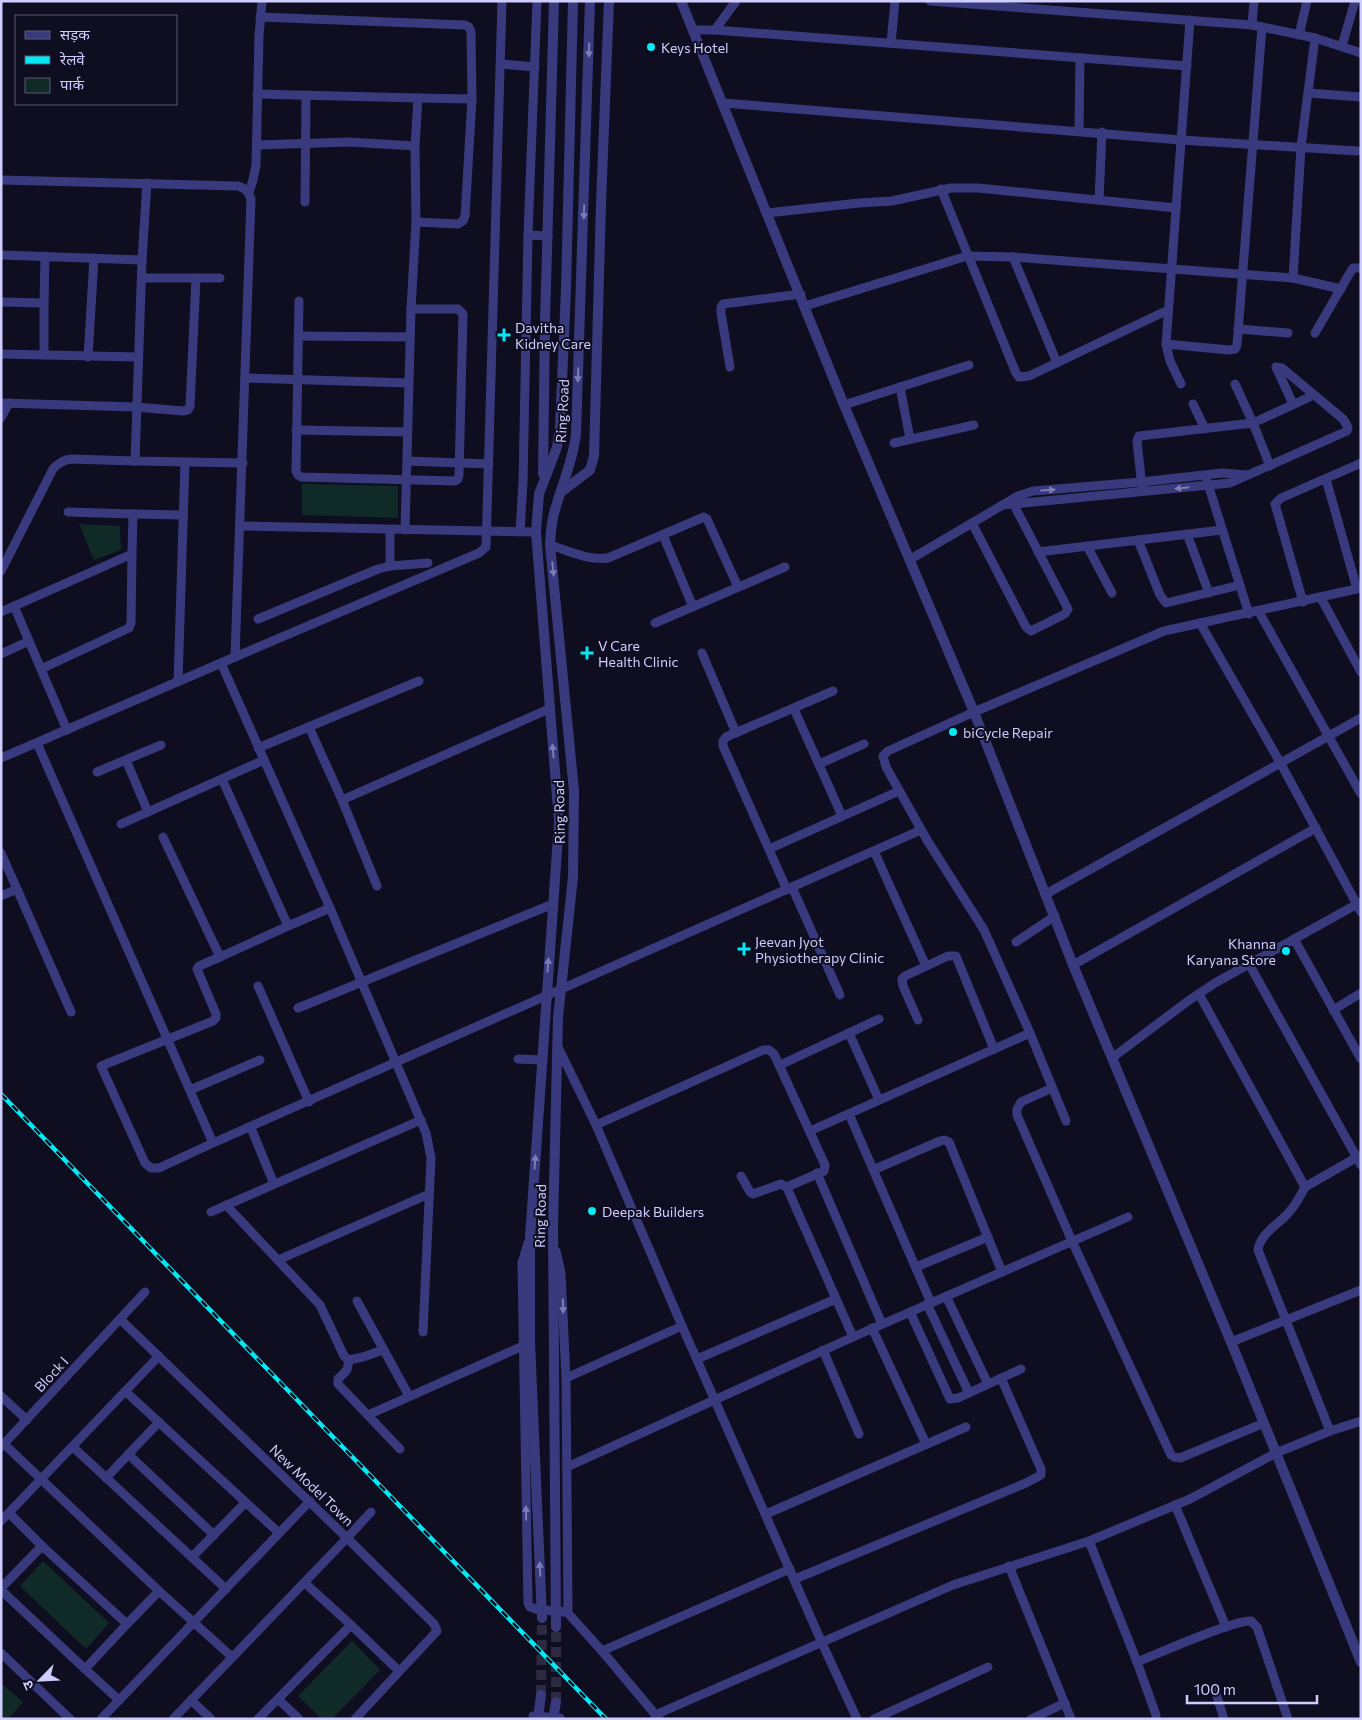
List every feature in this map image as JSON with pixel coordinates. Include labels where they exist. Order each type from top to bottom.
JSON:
[{"type":"street","points":[[235,657],[246,378],[251,199],[249,192],[253,180],[257,145],[257,94],[262,1]]},
{"type":"street","points":[[1,758],[479,553],[486,547],[502,1]]},
{"type":"street","points":[[520,532],[524,482],[528,235],[537,1]]},
{"type":"street","points":[[543,480],[554,1]]},
{"type":"street","name":"Ring Road","points":[[539,1613],[530,1342],[530,1237],[559,822],[536,532],[539,494],[557,447],[560,428],[566,289],[573,1]]},
{"type":"street","name":"Ring Road","points":[[556,1626],[553,1240],[560,991],[573,877],[574,791],[550,545],[554,510],[574,449],[576,434],[590,1]]},
{"type":"street","points":[[561,492],[590,470],[594,456],[609,1]]},
{"type":"street","points":[[681,1],[801,294],[844,405],[974,712],[1073,965],[1231,1342],[1361,1662]]},
{"type":"street","points":[[715,30],[736,1]]},
{"type":"street","points":[[891,43],[895,1]]},
{"type":"street","points":[[930,1],[1025,5],[1252,25],[1315,38],[1361,53]]},
{"type":"street","points":[[1252,25],[1254,1]]},
{"type":"street","points":[[1299,35],[1307,1]]},
{"type":"street","points":[[1342,46],[1355,1]]},
{"type":"street","points":[[260,17],[465,25],[469,27],[471,32],[472,99],[465,216],[458,224],[416,222]]},
{"type":"street","points":[[1181,384],[1170,361],[1166,344],[1190,20]]},
{"type":"street","points":[[1166,344],[1232,350],[1237,345],[1262,27]]},
{"type":"street","points":[[693,30],[715,30],[1187,66]]},
{"type":"street","points":[[1293,278],[1301,147],[1315,38]]},
{"type":"street","points":[[1078,130],[1080,58]]},
{"type":"street","points":[[501,64],[535,67]]},
{"type":"street","points":[[588,81],[605,83]]},
{"type":"street","points":[[1308,93],[1361,97]]},
{"type":"street","points":[[257,94],[472,99]]},
{"type":"street","points":[[305,202],[306,96]]},
{"type":"street","points":[[405,530],[411,309],[416,222],[418,98]]},
{"type":"street","points":[[723,103],[1078,130],[1181,140],[1357,151]]},
{"type":"street","points":[[1099,200],[1102,132]]},
{"type":"street","points":[[257,145],[349,142],[416,146]]},
{"type":"street","points":[[1,180],[238,186],[249,192]]},
{"type":"street","points":[[135,461],[142,260],[147,183]]},
{"type":"street","points":[[767,213],[892,200],[942,189],[978,188],[1176,208]]},
{"type":"street","points":[[942,189],[1016,373],[1020,377],[1029,376],[1168,310]]},
{"type":"street","points":[[528,235],[548,236]]},
{"type":"street","points":[[1,255],[142,260]]},
{"type":"street","points":[[44,355],[45,256]]},
{"type":"street","points":[[805,306],[968,256],[1013,257],[1293,278],[1341,289]]},
{"type":"street","points":[[1013,257],[1057,363]]},
{"type":"street","points":[[88,357],[94,258]]},
{"type":"street","points":[[1315,333],[1353,268],[1361,268]]},
{"type":"street","points":[[142,278],[220,278]]},
{"type":"street","points":[[1,418],[5,403],[188,410],[190,406],[196,278]]},
{"type":"street","points":[[730,367],[720,307],[723,304],[801,294]]},
{"type":"street","points":[[299,301],[296,430],[296,471],[298,475],[301,477],[455,481],[458,479],[459,464],[463,314],[458,309],[411,309]]},
{"type":"street","points":[[1,302],[44,303]]},
{"type":"street","points":[[1238,329],[1288,333]]},
{"type":"street","points":[[298,336],[410,337]]},
{"type":"street","points":[[1,354],[138,357]]},
{"type":"street","points":[[844,405],[969,365]]},
{"type":"street","points":[[909,560],[1018,496],[1033,491],[1230,483],[1347,431],[1348,427],[1343,419],[1282,368],[1276,367],[1293,404]]},
{"type":"street","points":[[246,378],[409,383]]},
{"type":"street","points":[[1235,384],[1270,466]]},
{"type":"street","points":[[900,387],[910,440]]},
{"type":"street","points":[[1142,487],[1137,441],[1139,436],[1253,423],[1314,395]]},
{"type":"street","points":[[1193,404],[1206,429]]},
{"type":"street","points":[[894,443],[974,424]]},
{"type":"street","points":[[296,430],[408,432]]},
{"type":"street","points":[[1,571],[53,469],[64,460],[243,463]]},
{"type":"street","points":[[407,461],[488,464]]},
{"type":"street","points":[[178,681],[185,462]]},
{"type":"street","points":[[1303,602],[1275,504],[1281,498],[1361,463]]},
{"type":"street","points":[[1002,505],[1073,500],[1205,475],[1222,473],[1246,475]]},
{"type":"street","points":[[1205,475],[1240,585],[1254,613],[1361,794]]},
{"type":"street","points":[[1066,1121],[1030,1033],[984,930],[921,830],[899,791],[883,756],[888,751],[974,712],[1155,634],[1359,589],[1326,478]]},
{"type":"street","points":[[1071,488],[1073,500]]},
{"type":"street","points":[[972,523],[1026,627],[1031,631],[1065,614],[1068,609],[1014,504]]},
{"type":"street","points":[[68,512],[183,515]]},
{"type":"street","points":[[41,669],[128,628],[131,623],[133,514]]},
{"type":"street","points":[[550,545],[597,559],[620,554],[700,517],[707,519],[738,587]]},
{"type":"street","points":[[240,526],[536,532]]},
{"type":"street","points":[[390,530],[390,566]]},
{"type":"street","points":[[1038,552],[1222,530]]},
{"type":"street","points":[[1187,534],[1209,593]]},
{"type":"street","points":[[663,535],[693,607]]},
{"type":"street","points":[[1138,540],[1163,601],[1169,603],[1240,585]]},
{"type":"street","points":[[1087,546],[1112,593]]},
{"type":"street","points":[[1,612],[132,554]]},
{"type":"street","points":[[258,619],[367,572],[390,566],[428,563]]},
{"type":"street","points":[[655,623],[785,567]]},
{"type":"street","points":[[1321,598],[1361,672]]},
{"type":"street","points":[[14,606],[67,730]]},
{"type":"street","points":[[1112,1058],[1199,994],[1294,939],[1359,906],[1281,764],[1200,623]]},
{"type":"street","points":[[1,654],[29,641]]},
{"type":"street","points":[[702,652],[736,733]]},
{"type":"street","points":[[221,663],[362,981],[430,1145],[431,1158],[422,1332]]},
{"type":"street","points":[[258,748],[419,681]]},
{"type":"street","points":[[833,691],[726,737],[723,741],[723,746],[768,849],[790,888],[840,995]]},
{"type":"street","points":[[342,800],[549,709]]},
{"type":"street","points":[[794,709],[842,816]]},
{"type":"street","points":[[1046,894],[1361,718]]},
{"type":"street","points":[[309,726],[377,886]]},
{"type":"street","points":[[37,743],[213,1143]]},
{"type":"street","points":[[819,764],[864,744]]},
{"type":"street","points":[[97,772],[161,745]]},
{"type":"street","points":[[126,760],[148,812]]},
{"type":"street","points":[[122,824],[264,760]]},
{"type":"street","points":[[222,779],[288,926]]},
{"type":"street","points":[[768,849],[899,791]]},
{"type":"street","points":[[1073,965],[1316,828]]},
{"type":"street","points":[[330,908],[199,966],[197,969],[216,1018],[168,1040],[101,1066],[145,1162],[151,1168],[159,1168],[251,1128],[921,830]]},
{"type":"street","points":[[163,837],[220,957]]},
{"type":"street","points":[[874,851],[926,966]]},
{"type":"street","points":[[1,853],[71,1012]]},
{"type":"street","points":[[1,896],[18,889]]},
{"type":"street","points":[[298,1008],[554,904]]},
{"type":"street","points":[[1016,942],[1055,916]]},
{"type":"street","points":[[1294,939],[1361,1059]]},
{"type":"street","points":[[918,1020],[903,986],[902,979],[948,956],[956,956],[994,1049]]},
{"type":"street","points":[[1249,964],[1359,1159],[1306,1187],[1291,1210],[1259,1243],[1258,1250],[1330,1431]]},
{"type":"street","points":[[258,986],[309,1102]]},
{"type":"street","points":[[1333,1010],[1361,993]]},
{"type":"street","points":[[1199,994],[1306,1187]]},
{"type":"street","points":[[780,1066],[879,1019]]},
{"type":"street","points":[[849,1033],[879,1100]]},
{"type":"street","points":[[810,1131],[1030,1033]]},
{"type":"street","points":[[558,1047],[596,1125],[682,1326],[822,1643],[858,1719]]},
{"type":"street","points":[[596,1125],[763,1050],[769,1050],[774,1054],[780,1066],[825,1165],[824,1171],[788,1188]]},
{"type":"street","points":[[518,1059],[542,1060]]},
{"type":"street","points":[[190,1090],[260,1060]]},
{"type":"street","points":[[1052,1088],[1021,1102],[1017,1109],[1018,1115],[1072,1241],[1171,1455],[1180,1458],[1264,1423]]},
{"type":"street","points":[[849,1114],[916,1267],[929,1304],[969,1393]]},
{"type":"street","points":[[211,1212],[421,1120]]},
{"type":"street","points":[[251,1128],[274,1184]]},
{"type":"street","points":[[873,1170],[940,1141],[948,1142],[1002,1272]]},
{"type":"street","points":[[817,1173],[882,1324]]},
{"type":"street","points":[[741,1176],[753,1194],[781,1184],[788,1188],[853,1337]]},
{"type":"street","points":[[278,1260],[429,1194]]},
{"type":"street","points":[[226,1205],[320,1305],[344,1356],[349,1360],[383,1350]]},
{"type":"street","points":[[567,1467],[872,1328],[1128,1217]]},
{"type":"street","points":[[530,1237],[522,1263],[528,1603],[530,1607],[539,1613],[565,1611]]},
{"type":"street","points":[[916,1267],[988,1237]]},
{"type":"street","points":[[553,1240],[561,1273],[566,1378],[568,1609],[565,1611]]},
{"type":"street","points":[[1231,1342],[1361,1290]]},
{"type":"street","name":"Block I","points":[[3,1446],[145,1292]]},
{"type":"street","points":[[946,1296],[988,1384]]},
{"type":"street","points":[[697,1359],[836,1299]]},
{"type":"street","points":[[357,1301],[408,1396]]},
{"type":"street","points":[[910,1312],[948,1397],[953,1400],[1021,1368]]},
{"type":"street","name":"New Model Town","points":[[121,1320],[348,1538],[173,1719]]},
{"type":"street","points":[[566,1378],[682,1326]]},
{"type":"street","points":[[872,1328],[926,1444]]},
{"type":"street","points":[[368,1415],[523,1346]]},
{"type":"street","points":[[823,1350],[859,1434]]},
{"type":"street","points":[[1,1521],[159,1356]]},
{"type":"street","points":[[349,1360],[347,1370],[338,1378],[337,1382],[400,1449]]},
{"type":"street","points":[[795,1579],[1026,1484],[1041,1475],[1041,1469],[1001,1378]]},
{"type":"street","points":[[125,1391],[279,1533]]},
{"type":"street","points":[[1,1396],[27,1420]]},
{"type":"street","points":[[565,1611],[602,1651],[657,1717],[876,1617],[952,1585],[1089,1541],[1209,1490],[1276,1453],[1330,1431],[1361,1421]]},
{"type":"street","points":[[106,1478],[159,1422]]},
{"type":"street","points":[[766,1514],[966,1427]]},
{"type":"street","points":[[3,1446],[232,1657]]},
{"type":"street","points":[[73,1447],[226,1589]]},
{"type":"street","points":[[128,1454],[214,1535]]},
{"type":"street","points":[[101,1719],[310,1501]]},
{"type":"street","points":[[192,1557],[245,1503]]},
{"type":"street","points":[[1175,1505],[1226,1627]]},
{"type":"street","points":[[355,1719],[436,1633],[437,1629],[348,1538],[371,1512]]},
{"type":"street","points":[[9,1513],[127,1624]]},
{"type":"street","points":[[1089,1541],[1137,1662],[1156,1716]]},
{"type":"street","points":[[42,1546],[1,1589],[119,1700]]},
{"type":"street","points":[[1009,1566],[1072,1719]]},
{"type":"street","points":[[602,1651],[790,1569]]},
{"type":"street","points":[[305,1583],[399,1671]]},
{"type":"street","points":[[85,1669],[159,1591]]},
{"type":"street","points":[[1137,1662],[1247,1620],[1254,1623],[1288,1719]]},
{"type":"street","points":[[258,1719],[351,1625]]},
{"type":"street","points":[[1,1653],[70,1719]]},
{"type":"street","points":[[874,1719],[988,1667]]},
{"type":"street","points":[[1216,1690],[1224,1719]]},
{"type":"street","points":[[542,1695],[533,1718],[559,1718],[556,1702]]},
{"type":"street","points":[[278,1699],[299,1719]]},
{"type":"street","points":[[191,1700],[211,1719]]},
{"type":"street","points":[[1031,1719],[1065,1703]]},
{"type":"green space","points":[[302,484],[398,486],[398,518],[302,515]]},
{"type":"green space","points":[[79,524],[120,526],[121,550],[94,560]]},
{"type":"green space","points":[[43,1561],[109,1623],[86,1649],[20,1586]]},
{"type":"green space","points":[[352,1641],[380,1670],[332,1719],[322,1719],[298,1696]]},
{"type":"green space","points":[[1,1683],[23,1702],[8,1719],[1,1719]]},
{"type":"tunnel","points":[[541,1695],[542,1618]]},
{"type":"tunnel","points":[[556,1627],[556,1702]]},
{"type":"railway","points":[[1,1094],[606,1719]]},
{"type":"place","name":"Keys Hotel","points":[[651,47]]},
{"type":"place","name":"Davitha Kidney Care","points":[[504,335]]},
{"type":"place","name":"V Care Health Clinic","points":[[587,653]]},
{"type":"place","name":"biCycle Repair","points":[[953,732]]},
{"type":"place","name":"Jeevan Jyot Physiotherapy Clinic","points":[[744,949]]},
{"type":"place","name":"Khanna Karyana Store","points":[[1286,951]]},
{"type":"place","name":"Deepak Builders","points":[[592,1211]]}]
